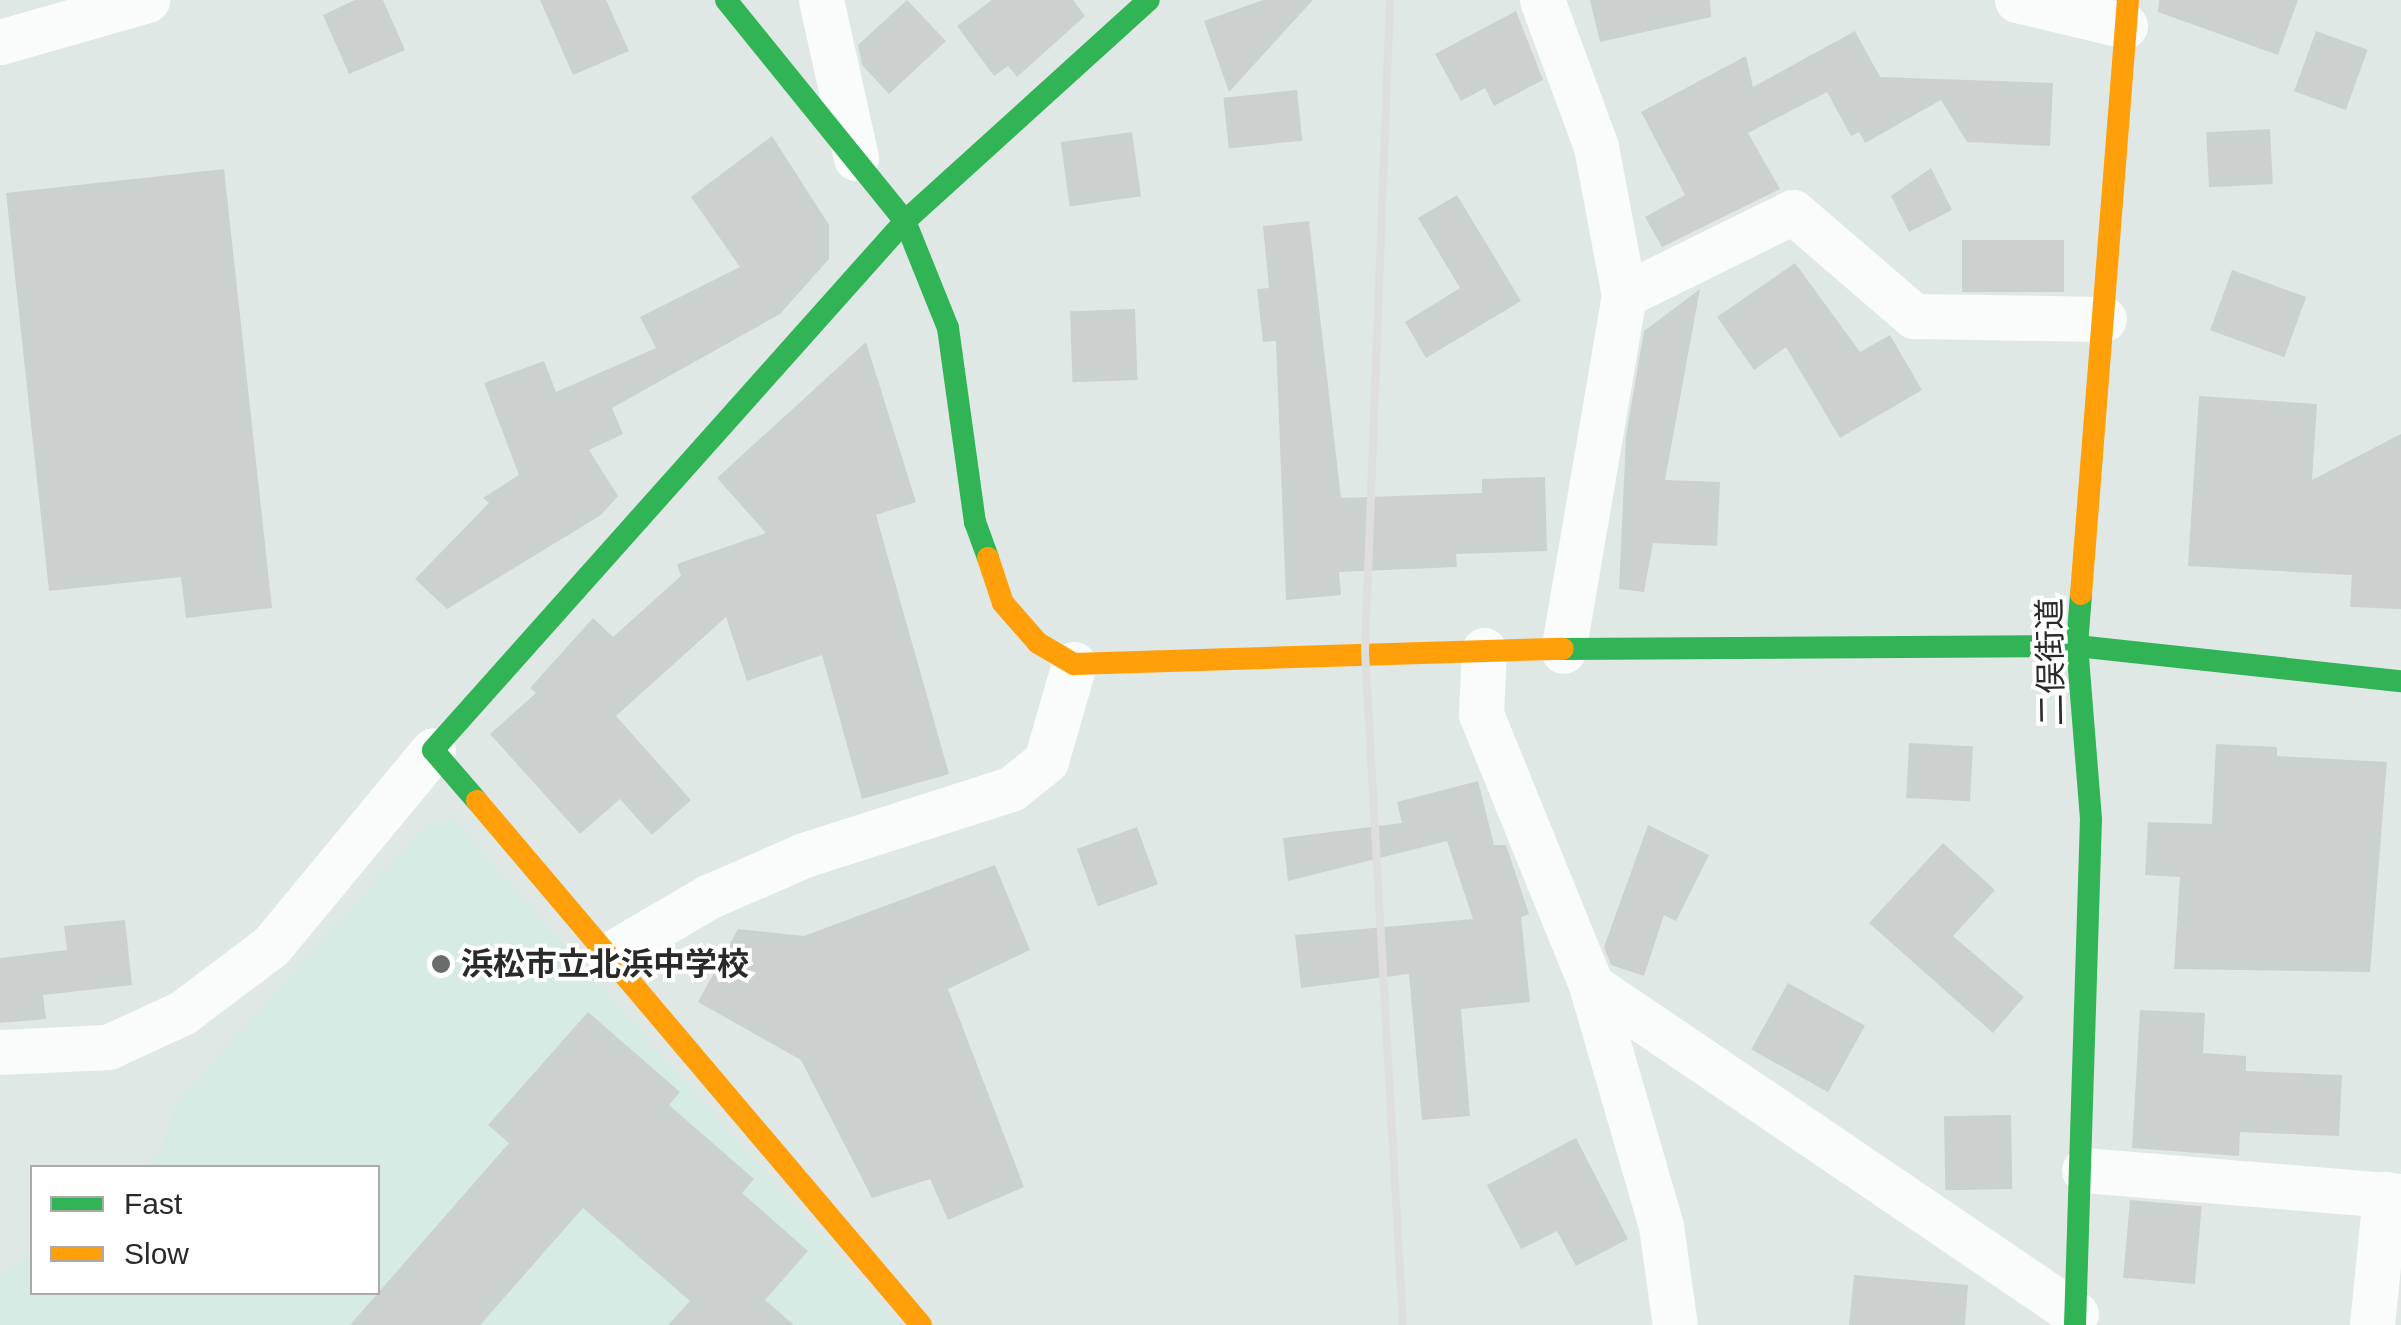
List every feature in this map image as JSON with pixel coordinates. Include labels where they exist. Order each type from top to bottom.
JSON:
[{"type":"street","points":[[0,42],[147,0]]},
{"type":"street","points":[[726,0],[905,221],[948,328],[976,522],[1003,604],[1038,643],[1074,664],[1484,650],[2077,646],[2401,681]]},
{"type":"street","points":[[820,0],[858,165]]},
{"type":"street","points":[[0,1052],[108,1047],[182,1013],[271,946],[433,750],[905,221],[1148,0]]},
{"type":"street","points":[[1542,0],[1596,147],[1624,294],[1562,651]]},
{"type":"street","points":[[2018,0],[2126,13]]},
{"type":"street","name":"二俣街道","points":[[2076,1319],[2084,1170],[2091,820],[2077,646],[2126,13]]},
{"type":"street","points":[[1624,294],[1792,212],[1914,316],[2104,318]]},
{"type":"street","points":[[1484,650],[1481,714],[1591,985],[1661,1226],[1675,1325]]},
{"type":"street","points":[[609,955],[804,855],[1011,789],[1046,761],[1074,664]]},
{"type":"street","points":[[433,750],[921,1325]]},
{"type":"street","points":[[1591,985],[2076,1319]]},
{"type":"street","points":[[2084,1170],[2393,1195],[2372,1325]]},
{"type":"shaded area","name":"浜松市立北浜中学校","points":[[454,820],[900,1325],[0,1325],[0,1274],[30,1256],[30,1295],[380,1295],[380,1165],[147,1165],[160,1153],[177,1101],[425,827]]},
{"type":"building","points":[[355,0],[383,0],[405,50],[349,74],[323,15]]},
{"type":"building","points":[[540,0],[606,0],[629,51],[573,75]]},
{"type":"building","points":[[907,0],[946,41],[889,94],[862,65],[858,45]]},
{"type":"building","points":[[992,0],[1073,0],[1085,16],[1017,77],[1008,66],[994,76],[957,26]]},
{"type":"building","points":[[1263,0],[1313,0],[1229,92],[1204,21]]},
{"type":"building","points":[[1590,0],[1710,0],[1711,17],[1600,42]]},
{"type":"building","points":[[2159,0],[2298,0],[2278,55],[2158,12]]},
{"type":"building","points":[[1516,11],[1543,80],[1494,106],[1485,88],[1461,101],[1435,54]]},
{"type":"building","points":[[1855,31],[1880,77],[2053,83],[2050,146],[1967,142],[1941,100],[1865,143],[1859,132],[1851,136],[1827,92],[1748,133],[1780,189],[1662,247],[1645,217],[1685,195],[1641,112],[1746,56],[1753,87]]},
{"type":"building","points":[[2316,31],[2368,50],[2346,110],[2294,91]]},
{"type":"building","points":[[1297,90],[1302,141],[1229,148],[1223,98]]},
{"type":"building","points":[[2270,129],[2273,184],[2209,187],[2206,132]]},
{"type":"building","points":[[1132,132],[1141,196],[1070,206],[1061,142]]},
{"type":"building","points":[[772,136],[829,225],[829,259],[780,314],[612,408],[623,434],[589,450],[618,496],[601,515],[447,609],[415,579],[489,503],[483,498],[519,475],[484,383],[544,361],[556,392],[656,348],[640,317],[740,267],[691,197]]},
{"type":"building","points":[[1931,168],[1952,210],[1909,232],[1891,196]]},
{"type":"building","points":[[224,169],[272,608],[186,618],[181,577],[49,591],[6,193]]},
{"type":"building","points":[[1457,195],[1521,301],[1426,358],[1405,322],[1460,288],[1418,218]]},
{"type":"building","points":[[1309,221],[1341,498],[1482,493],[1482,479],[1545,477],[1547,551],[1456,554],[1457,567],[1339,572],[1341,595],[1286,600],[1276,341],[1263,342],[1257,289],[1269,288],[1263,226]]},
{"type":"building","points":[[1962,240],[2064,240],[2064,292],[1962,292]]},
{"type":"building","points":[[1795,263],[1860,352],[1890,335],[1922,390],[1840,438],[1786,347],[1754,370],[1717,317]]},
{"type":"building","points":[[2232,270],[2306,297],[2284,357],[2210,330]]},
{"type":"building","points":[[1700,289],[1665,480],[1720,482],[1717,546],[1653,543],[1644,592],[1619,589],[1626,436],[1644,331]]},
{"type":"building","points":[[1135,309],[1137,380],[1073,382],[1070,311]]},
{"type":"building","points":[[866,342],[916,502],[876,515],[949,774],[862,799],[822,655],[747,681],[726,617],[616,716],[691,800],[652,835],[620,799],[580,834],[490,734],[536,693],[530,688],[593,618],[613,637],[681,576],[677,564],[766,533],[717,478]]},
{"type":"building","points":[[2199,396],[2317,404],[2312,480],[2401,434],[2401,609],[2350,607],[2352,575],[2188,566]]},
{"type":"building","points":[[1909,743],[1973,746],[1970,801],[1906,798]]},
{"type":"building","points":[[2216,744],[2277,747],[2277,756],[2387,762],[2370,972],[2174,969],[2180,877],[2145,875],[2148,822],[2212,824]]},
{"type":"building","points":[[1478,781],[1494,845],[1506,845],[1529,914],[1521,917],[1530,1002],[1461,1009],[1470,1116],[1422,1120],[1409,974],[1301,988],[1295,935],[1473,919],[1447,841],[1288,881],[1283,838],[1402,823],[1397,802]]},
{"type":"building","points":[[1648,825],[1709,855],[1676,921],[1664,915],[1644,976],[1611,965],[1604,947]]},
{"type":"building","points":[[1137,827],[1158,884],[1098,906],[1077,849]]},
{"type":"building","points":[[1943,843],[1995,890],[1953,936],[2024,997],[1993,1033],[1869,923]]},
{"type":"building","points":[[995,865],[1030,950],[948,989],[1024,1187],[948,1220],[930,1179],[872,1198],[801,1060],[698,1002],[738,929],[804,936]]},
{"type":"building","points":[[125,920],[132,985],[43,995],[46,1019],[0,1023],[0,958],[67,950],[64,926]]},
{"type":"building","points":[[1788,983],[1865,1026],[1828,1092],[1751,1049]]},
{"type":"building","points":[[2140,1010],[2205,1013],[2203,1053],[2246,1056],[2246,1071],[2342,1075],[2339,1136],[2240,1132],[2239,1156],[2132,1148]]},
{"type":"building","points":[[588,1012],[680,1092],[669,1105],[754,1179],[742,1193],[808,1251],[765,1300],[794,1325],[668,1325],[690,1301],[583,1208],[480,1325],[350,1325],[509,1143],[488,1125]]},
{"type":"building","points":[[2011,1115],[2012,1189],[1945,1190],[1944,1116]]},
{"type":"building","points":[[1576,1138],[1628,1239],[1576,1266],[1557,1231],[1521,1249],[1487,1185]]},
{"type":"building","points":[[2130,1200],[2202,1206],[2195,1284],[2123,1278]]},
{"type":"building","points":[[1854,1275],[1968,1285],[1965,1325],[1849,1325]]},
{"type":"railway","points":[[1390,0],[1365,652],[1403,1325]]},
{"type":"traffic: fast","points":[[726,0],[905,221],[948,328],[975,522],[988,558]]},
{"type":"traffic: fast","points":[[477,801],[433,750],[905,221],[1149,0]]},
{"type":"traffic: fast","points":[[2075,1325],[2091,819],[2077,646],[2081,594]]},
{"type":"traffic: fast","points":[[1563,649],[2077,646],[2401,681]]},
{"type":"traffic: slow","points":[[2081,594],[2128,0]]},
{"type":"traffic: slow","points":[[988,558],[1003,603],[1038,643],[1074,664],[1563,649]]},
{"type":"traffic: slow","points":[[477,801],[921,1325]]},
{"type":"place","name":"浜松市立北浜中学校","points":[[441,964]]}]
